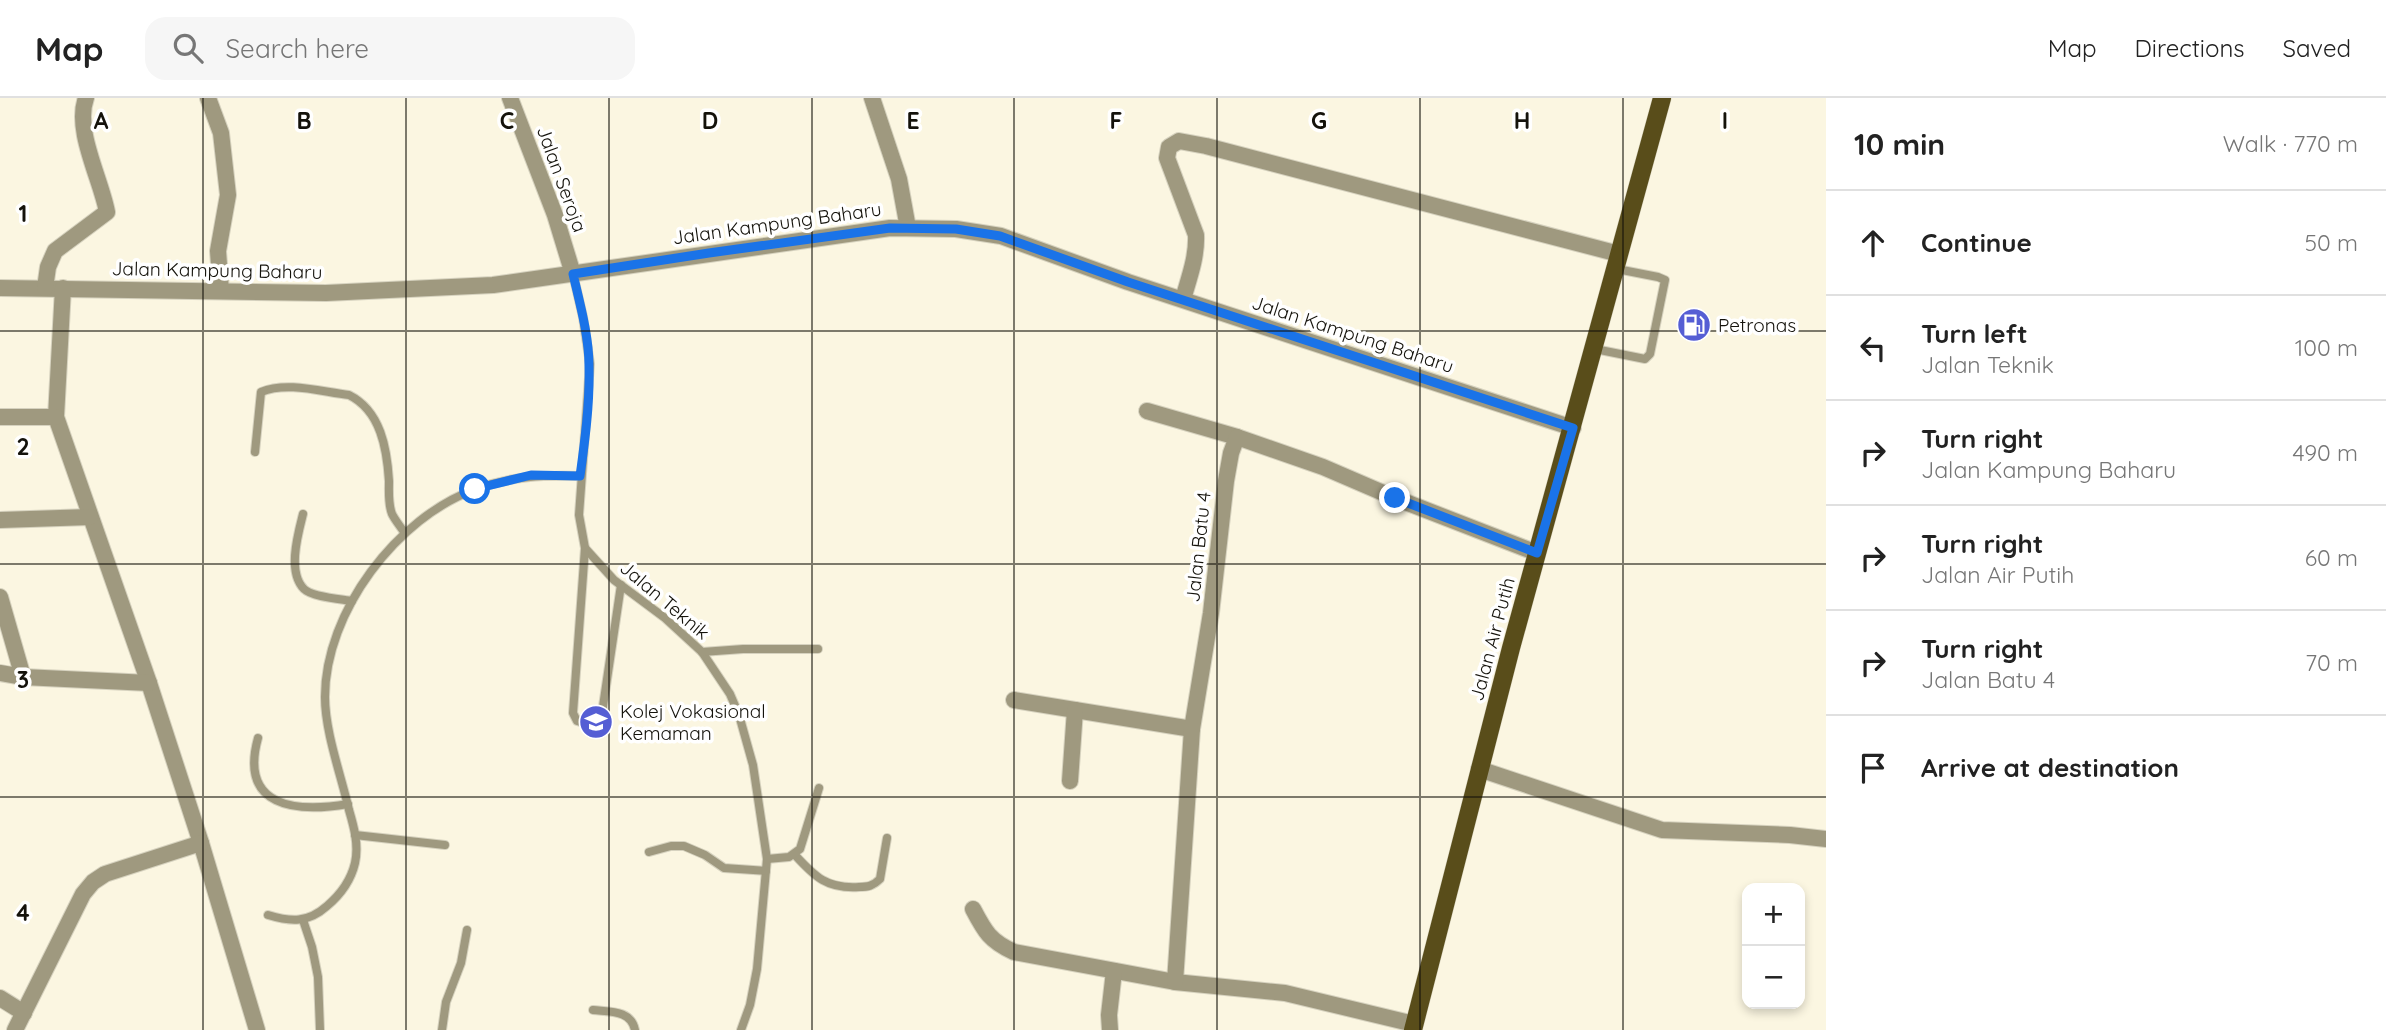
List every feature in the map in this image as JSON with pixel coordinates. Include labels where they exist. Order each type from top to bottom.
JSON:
[{"type":"main road","name":"Jalan Air Putih","points":[[1413,1027],[1479,769],[1662,98]]},
{"type":"street","points":[[45,288],[48,267],[55,251],[107,212],[83,129],[82,114],[86,98]]},
{"type":"street","points":[[208,98],[221,133],[228,195],[218,251],[221,291]]},
{"type":"street","name":"Jalan Seroja","points":[[510,98],[555,215],[573,274]]},
{"type":"street","points":[[872,98],[899,179],[908,228]]},
{"type":"street","points":[[1182,299],[1192,267],[1196,235],[1167,158],[1169,147],[1179,141],[1206,146],[1618,262]]},
{"type":"street","name":"Jalan Kampung Baharu","points":[[0,288],[326,293],[427,290],[493,285],[890,228],[956,229],[1000,236],[1573,428]]},
{"type":"street","points":[[63,288],[55,417],[149,683],[201,843],[257,1030]]},
{"type":"street","points":[[1147,411],[1237,437],[1323,467],[1537,553]]},
{"type":"street","points":[[0,417],[55,417]]},
{"type":"street","name":"Jalan Batu 4","points":[[1175,982],[1192,729],[1211,614],[1226,481],[1237,437]]},
{"type":"street","points":[[0,520],[90,517]]},
{"type":"street","points":[[0,597],[23,677]]},
{"type":"street","points":[[0,673],[23,677],[149,683]]},
{"type":"street","points":[[1014,700],[1192,729]]},
{"type":"street","points":[[1070,782],[1074,710]]},
{"type":"street","points":[[1479,769],[1662,830],[1826,839]]},
{"type":"street","points":[[15,1030],[83,894],[93,882],[105,874],[201,843]]},
{"type":"street","points":[[973,909],[986,934],[998,945],[1014,952],[1175,982],[1285,993],[1413,1027]]},
{"type":"street","points":[[1110,1030],[1114,971]]},
{"type":"street","points":[[0,998],[24,1013]]},
{"type":"lane","points":[[1595,349],[1645,359],[1650,354],[1665,280],[1618,262]]},
{"type":"lane","points":[[573,274],[590,364],[580,476],[579,515],[585,548],[573,713],[577,720],[584,723],[596,723],[603,713],[621,585]]},
{"type":"lane","points":[[255,452],[261,392],[272,388],[291,388],[349,395],[376,422],[382,435],[388,466],[391,510],[404,532]]},
{"type":"lane","points":[[268,915],[293,921],[314,917],[341,894],[356,860],[355,835],[328,726],[325,696],[332,650],[352,601],[404,532],[429,514],[475,489],[531,475],[580,476]]},
{"type":"lane","points":[[303,514],[295,553],[296,568],[303,588],[312,593],[352,601]]},
{"type":"lane","name":"Jalan Teknik","points":[[585,548],[621,585],[665,618],[702,652],[730,694],[739,715],[762,810],[767,859],[757,969],[750,1004],[741,1030]]},
{"type":"lane","points":[[702,652],[818,649]]},
{"type":"lane","points":[[258,738],[253,757],[255,779],[263,791],[274,800],[307,809],[348,804]]},
{"type":"lane","points":[[767,859],[782,859],[795,855],[800,849],[818,788]]},
{"type":"lane","points":[[355,835],[445,845]]},
{"type":"lane","points":[[795,855],[812,874],[827,884],[847,888],[870,886],[880,879],[887,838]]},
{"type":"lane","points":[[649,852],[671,846],[684,846],[705,855],[724,868],[766,871]]},
{"type":"lane","points":[[303,920],[318,976],[320,1030]]},
{"type":"lane","points":[[442,1030],[446,1002],[461,963],[467,930]]},
{"type":"lane","points":[[593,1010],[625,1014],[634,1022],[635,1030]]},
{"type":"place","name":"Petronas","points":[[1694,325]]},
{"type":"place","name":"Kolej Vokasional Kemaman","points":[[596,722]]},
{"type":"route","points":[[475,489],[531,475],[580,476],[590,364],[573,274],[890,228],[931,228],[1000,236],[1128,282],[1573,428],[1537,553],[1395,498]]}]
